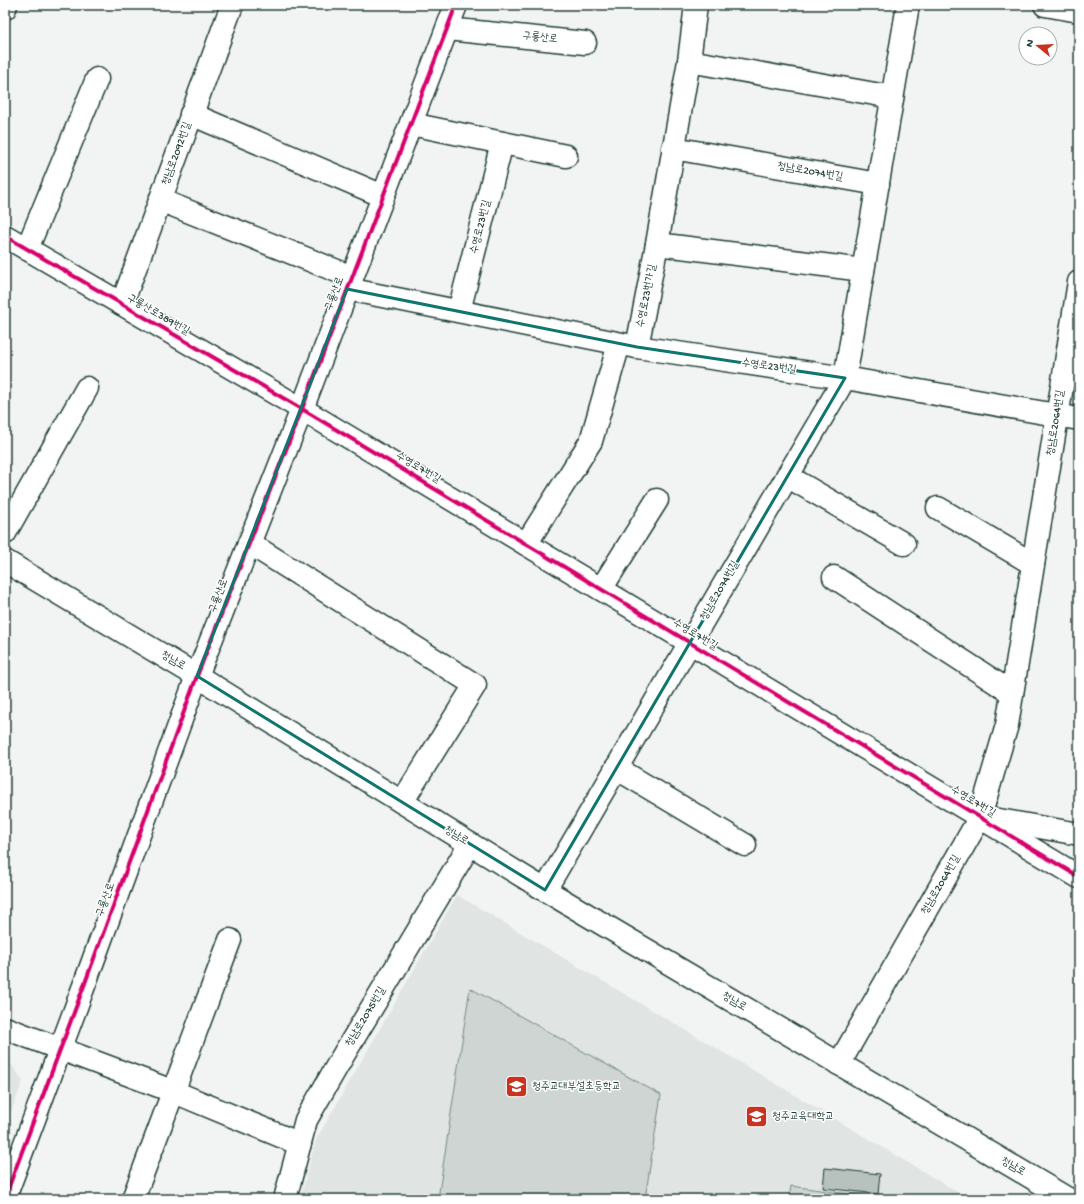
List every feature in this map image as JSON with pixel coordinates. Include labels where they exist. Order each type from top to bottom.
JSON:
[{"type":"street","name":"청남로2092번길","points":[[122,304],[232,5]]},
{"type":"street","name":"구룡산로","points":[[5,1197],[198,676],[302,409],[456,5]]},
{"type":"street","name":"수영로23번가길","points":[[628,346],[657,244],[689,61],[696,5]]},
{"type":"street","name":"청남로2074번길","points":[[544,890],[845,378],[908,5]]},
{"type":"street","points":[[1045,5],[1079,11]]},
{"type":"street","name":"구룡산로","points":[[446,29],[585,43]]},
{"type":"street","points":[[689,61],[892,97]]},
{"type":"street","points":[[27,249],[97,79]]},
{"type":"street","points":[[191,114],[383,196]]},
{"type":"street","points":[[410,124],[566,156]]},
{"type":"street","name":"수영로23번길","points":[[459,312],[502,143]]},
{"type":"street","name":"청남로2074번길","points":[[673,148],[878,184]]},
{"type":"street","name":"구룡산로","points":[[160,200],[349,283]]},
{"type":"street","name":"구룡산로389번길","points":[[5,236],[302,409]]},
{"type":"street","points":[[657,244],[863,270]]},
{"type":"street","name":"청남로2064번길","points":[[839,1064],[980,817],[1007,725],[1079,282]]},
{"type":"street","name":"수영로23번길","points":[[349,283],[459,312],[628,346],[845,378],[1079,419]]},
{"type":"street","points":[[526,544],[591,441],[628,346]]},
{"type":"street","points":[[5,533],[87,388]]},
{"type":"street","name":"수영로7번길","points":[[302,409],[1079,877]]},
{"type":"street","points":[[787,476],[904,544]]},
{"type":"street","points":[[601,589],[657,500]]},
{"type":"street","points":[[938,508],[1033,564]]},
{"type":"street","points":[[249,543],[475,685],[402,802]]},
{"type":"street","name":"청남로","points":[[5,561],[198,676],[544,890],[1068,1199]]},
{"type":"street","points":[[834,577],[1012,693]]},
{"type":"street","points":[[616,768],[746,846]]},
{"type":"street","points":[[980,817],[1079,834]]},
{"type":"street","name":"청남로2075번길","points":[[285,1199],[306,1120],[470,844]]},
{"type":"street","points":[[133,1199],[172,1091],[230,940]]},
{"type":"street","points":[[5,1028],[172,1091],[300,1144]]},
{"type":"highlighted area","points":[[347,289],[637,347],[845,378],[545,890],[197,676]]},
{"type":"shaded area","name":"청주교대부설초등학교","points":[[457,895],[969,1199],[300,1199],[316,1140]]},
{"type":"shaded area","points":[[470,988],[661,1095],[645,1199],[438,1199]]},
{"type":"shaded area","points":[[5,1058],[23,1081],[5,1127]]},
{"type":"shaded area","points":[[791,1186],[885,1199],[789,1199]]},
{"type":"building","points":[[825,1168],[880,1174],[878,1194],[823,1188]]},
{"type":"cycle path","points":[[5,1197],[197,676],[302,409],[456,5]]},
{"type":"cycle path","points":[[5,236],[302,409],[1079,877]]},
{"type":"place","name":"청주교대부설초등학교","points":[[516,1087]]},
{"type":"place","name":"청주교육대학교","points":[[757,1117]]}]
